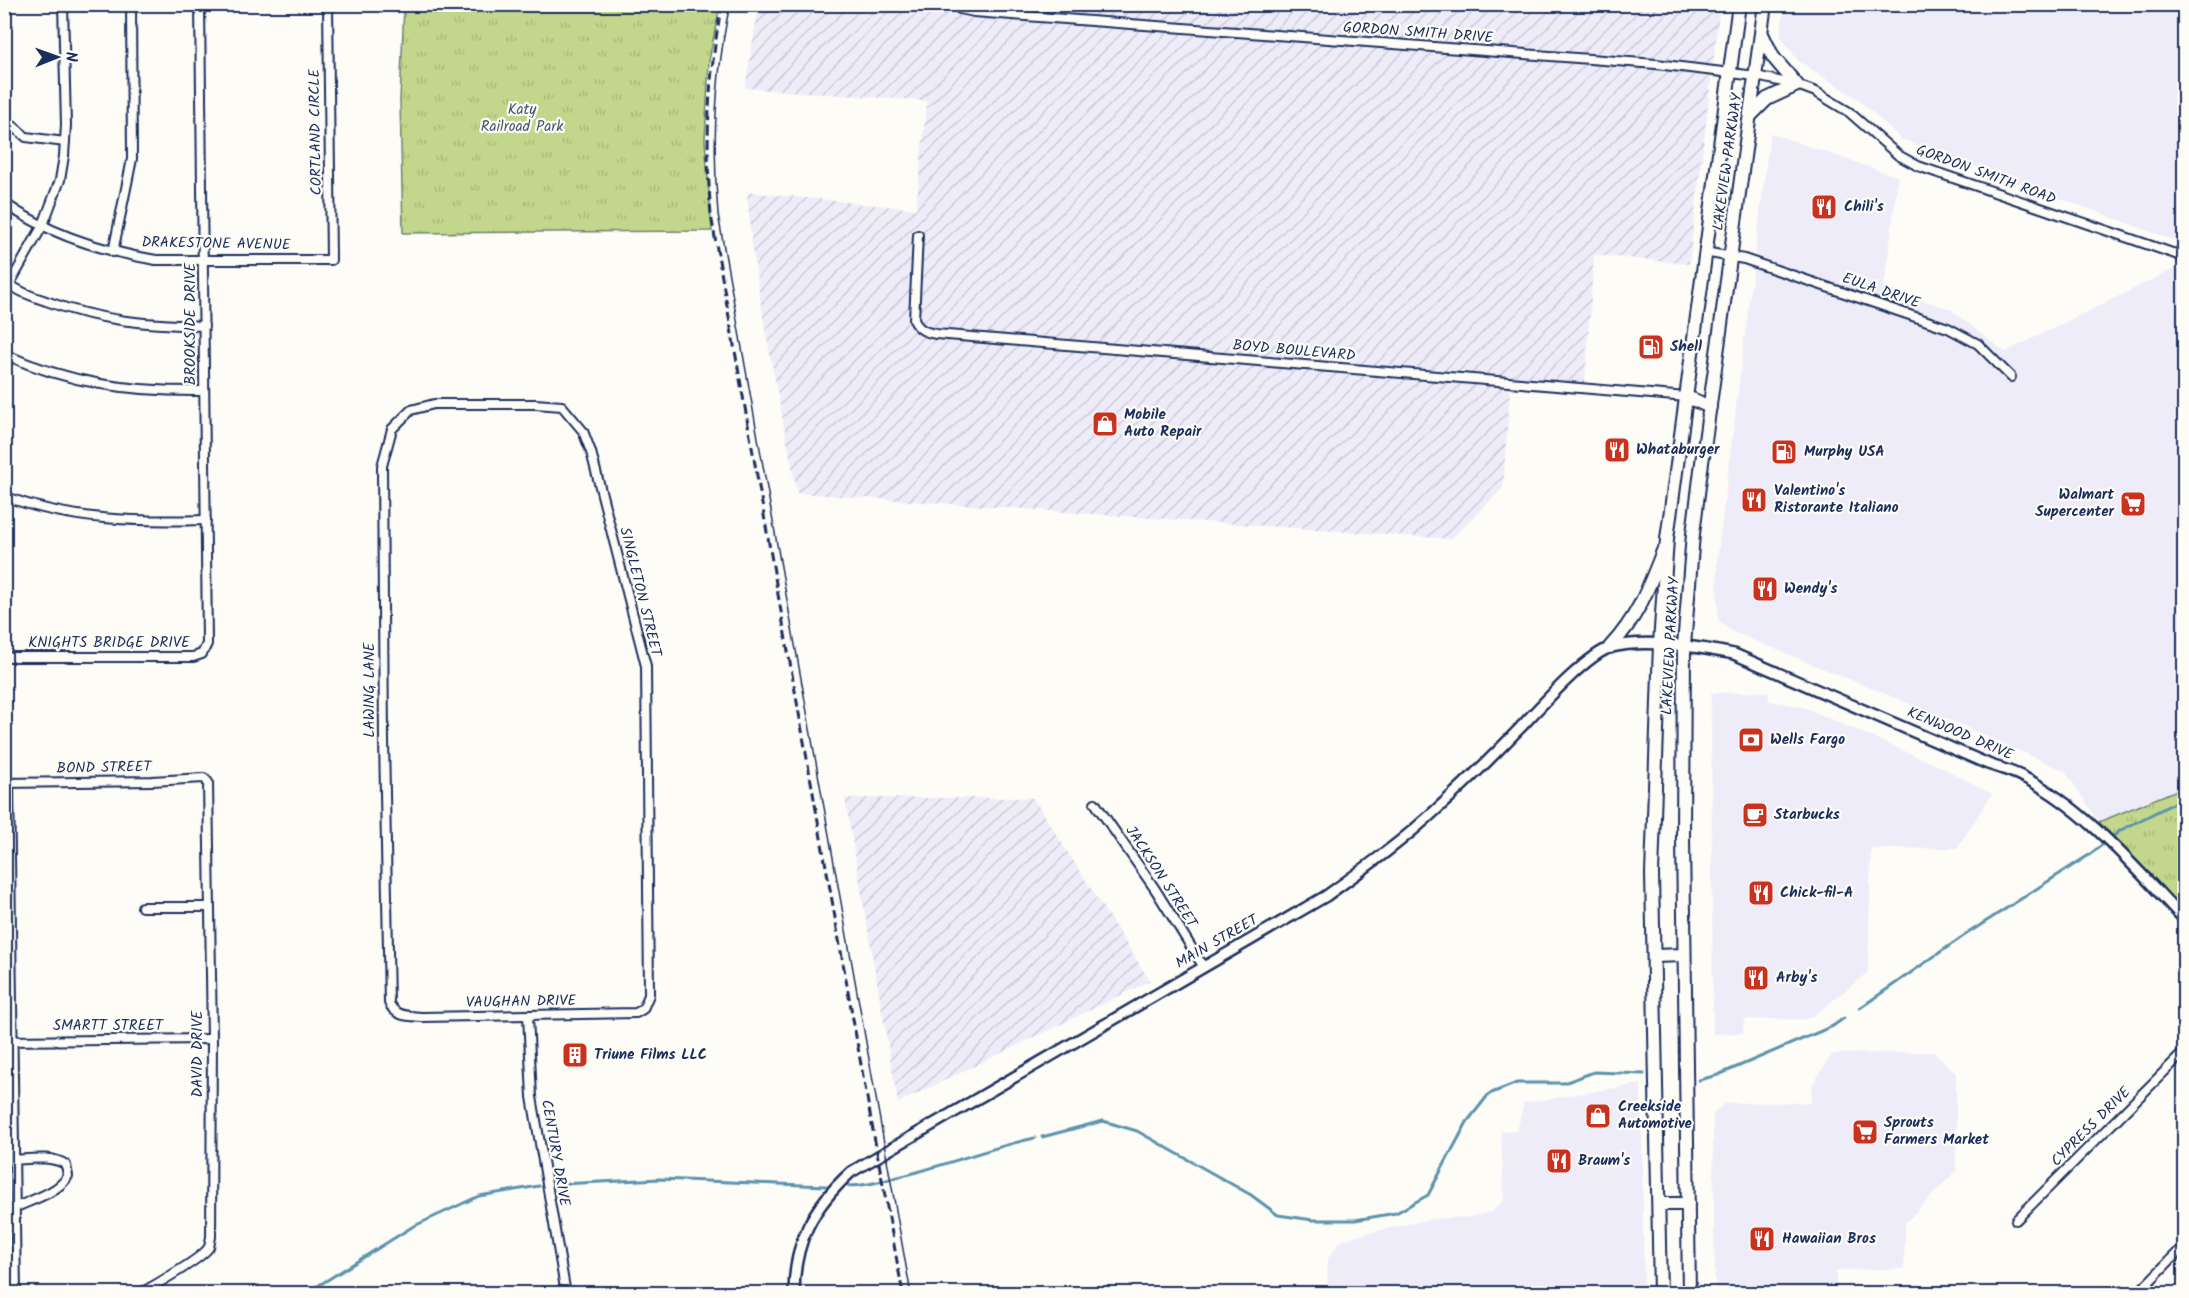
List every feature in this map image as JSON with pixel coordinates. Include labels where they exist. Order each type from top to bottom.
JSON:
[{"type":"main road","name":"LAKEVIEW PARKWAY","points":[[1660,1293],[1652,865],[1660,645],[1667,539],[1739,4]]},
{"type":"main road","name":"LAKEVIEW PARKWAY","points":[[1689,1293],[1682,781],[1684,646],[1693,534],[1729,255],[1765,4]]},
{"type":"main road","points":[[1750,116],[1767,99],[1797,85],[1773,57],[1762,33]]},
{"type":"main road","points":[[1687,397],[1712,389]]},
{"type":"main road","points":[[1687,397],[1710,407]]},
{"type":"main road","points":[[1610,647],[1625,632],[1638,612],[1648,592],[1667,539]]},
{"type":"main road","points":[[1654,956],[1684,955]]},
{"type":"main road","points":[[1659,1204],[1688,1204]]},
{"type":"street","points":[[4,294],[7,283],[43,225],[60,180],[65,142],[63,4]]},
{"type":"street","points":[[112,252],[132,159],[131,4]]},
{"type":"street","name":"BROOKSIDE DRIVE","points":[[200,4],[205,260],[207,644]]},
{"type":"street","name":"CORTLAND CIRCLE","points":[[328,4],[331,260]]},
{"type":"street","name":"GORDON SMITH DRIVE","points":[[957,7],[975,12],[1022,16],[1656,64],[1730,72]]},
{"type":"street","name":"GORDON SMITH ROAD","points":[[1730,72],[1797,85],[1816,92],[1849,112],[1898,155],[1918,166],[2182,256]]},
{"type":"street","points":[[4,118],[26,137],[65,142]]},
{"type":"street","name":"DRAKESTONE AVENUE","points":[[4,203],[75,240],[112,252],[156,260],[331,260]]},
{"type":"street","name":"BOYD BOULEVARD","points":[[918,236],[913,311],[917,327],[925,332],[1687,397]]},
{"type":"street","name":"EULA DRIVE","points":[[1704,252],[1729,255],[1948,328],[1978,344],[2011,377]]},
{"type":"street","points":[[7,283],[24,293],[78,313],[137,324],[204,327]]},
{"type":"street","points":[[4,354],[44,370],[99,385],[123,389],[204,391]]},
{"type":"street","name":"SINGLETON STREET","points":[[434,404],[562,406],[583,431],[591,452],[645,666],[649,995]]},
{"type":"street","name":"LAWING LANE","points":[[389,1002],[382,466],[392,429],[411,410],[434,404]]},
{"type":"street","points":[[4,496],[65,513],[120,521],[206,520]]},
{"type":"street","name":"KNIGHTS BRIDGE DRIVE","points":[[4,657],[193,657],[202,654],[207,644]]},
{"type":"street","points":[[1610,647],[1684,646]]},
{"type":"street","name":"KENWOOD DRIVE","points":[[1684,646],[1734,654],[1988,764],[2022,776],[2052,794],[2093,829],[2184,919]]},
{"type":"street","name":"MAIN STREET","points":[[794,1293],[797,1256],[806,1230],[821,1204],[851,1172],[1326,896],[1398,844],[1478,771],[1557,689],[1595,655],[1610,647]]},
{"type":"street","name":"BOND STREET","points":[[7,782],[152,781],[204,778]]},
{"type":"street","name":"DAVID DRIVE","points":[[139,1293],[152,1287],[208,1248],[211,1237],[212,1039],[208,782],[204,778]]},
{"type":"street","points":[[7,782],[9,1041],[16,1293]]},
{"type":"street","name":"JACKSON STREET","points":[[1095,803],[1155,889],[1203,966]]},
{"type":"street","points":[[142,907],[209,907]]},
{"type":"street","name":"VAUGHAN DRIVE","points":[[389,1002],[396,1012],[407,1016],[627,1015],[643,1009],[649,995]]},
{"type":"street","name":"CENTURY DRIVE","points":[[528,1015],[532,1097],[566,1293]]},
{"type":"street","name":"SMARTT STREET","points":[[9,1041],[212,1039]]},
{"type":"street","name":"CYPRESS DRIVE","points":[[2016,1220],[2184,1052]]},
{"type":"street","points":[[14,1160],[60,1161],[66,1165],[68,1176],[64,1183],[52,1191],[14,1208]]},
{"type":"street","points":[[2137,1293],[2184,1246]]},
{"type":"street","points":[[2146,1284],[2158,1293]]},
{"type":"shaded area","points":[[759,5],[1720,5],[1689,264],[1594,255],[1584,394],[1510,389],[1503,488],[1451,539],[797,493],[764,323],[751,239],[747,192],[916,209],[927,101],[745,88]]},
{"type":"shaded area","points":[[1785,5],[2184,5],[2184,244],[1901,139],[1856,97],[1798,61],[1780,35]]},
{"type":"shaded area","points":[[1770,133],[1898,177],[1884,288],[1950,309],[2005,352],[2178,267],[2184,270],[2184,787],[2099,822],[2065,771],[1964,726],[1729,630],[1718,619],[1717,561]]},
{"type":"shaded area","points":[[1768,692],[1769,701],[1803,707],[1941,767],[1992,794],[1957,848],[1871,849],[1868,972],[1816,1014],[1806,1019],[1744,1019],[1743,1033],[1713,1034],[1711,693]]},
{"type":"shaded area","points":[[845,798],[1033,798],[1150,981],[898,1103]]},
{"type":"shaded area","points":[[1934,1052],[1956,1073],[1956,1171],[1905,1223],[1904,1269],[1836,1270],[1836,1293],[1715,1293],[1713,1114],[1725,1103],[1811,1103],[1812,1086],[1832,1054]]},
{"type":"shaded area","points":[[1641,1084],[1644,1293],[1328,1293],[1327,1261],[1338,1243],[1354,1236],[1431,1219],[1471,1217],[1491,1212],[1504,1200],[1501,1131],[1517,1131],[1524,1103]]},
{"type":"green space","name":"Katy Railroad Park","points":[[404,5],[720,5],[709,61],[705,140],[712,231],[403,233],[400,100]]},
{"type":"green space","points":[[2184,787],[2184,910],[2099,822]]},
{"type":"waterway","points":[[1860,1008],[1965,935],[2089,855],[2121,830],[2184,798]]},
{"type":"waterway","points":[[1699,1080],[1718,1075],[1833,1026],[1844,1018]]},
{"type":"waterway","points":[[1042,1137],[1103,1121],[1137,1131],[1251,1195],[1278,1215],[1313,1220],[1355,1220],[1396,1213],[1428,1195],[1467,1122],[1489,1094],[1517,1083],[1564,1083],[1594,1072],[1644,1074]]},
{"type":"waterway","points":[[848,1186],[885,1181],[1035,1138]]},
{"type":"waterway","points":[[561,1184],[660,1179],[826,1186]]},
{"type":"waterway","points":[[305,1294],[412,1227],[479,1196],[539,1186]]},
{"type":"tram line","points":[[730,4],[721,57],[716,109],[715,161],[718,214],[911,1294]]},
{"type":"railway","points":[[722,4],[709,109],[708,162],[711,215],[903,1294]]},
{"type":"place","name":"Chili's","points":[[1824,207]]},
{"type":"place","name":"Shell","points":[[1651,347]]},
{"type":"place","name":"Mobile Auto Repair","points":[[1105,424]]},
{"type":"place","name":"Whataburger","points":[[1617,450]]},
{"type":"place","name":"Murphy USA","points":[[1784,452]]},
{"type":"place","name":"Valentino's Ristorante Italiano","points":[[1754,500]]},
{"type":"place","name":"Walmart Supercenter","points":[[2133,504]]},
{"type":"place","name":"Wendy's","points":[[1765,589]]},
{"type":"place","name":"Wells Fargo","points":[[1751,740]]},
{"type":"place","name":"Starbucks","points":[[1755,815]]},
{"type":"place","name":"Chick-fil-A","points":[[1761,893]]},
{"type":"place","name":"Arby's","points":[[1756,978]]},
{"type":"place","name":"Triune Films LLC","points":[[575,1055]]},
{"type":"place","name":"Creekside Automotive","points":[[1598,1116]]},
{"type":"place","name":"Sprouts Farmers Market","points":[[1865,1132]]},
{"type":"place","name":"Braum's","points":[[1559,1161]]},
{"type":"place","name":"Hawaiian Bros","points":[[1762,1239]]}]
